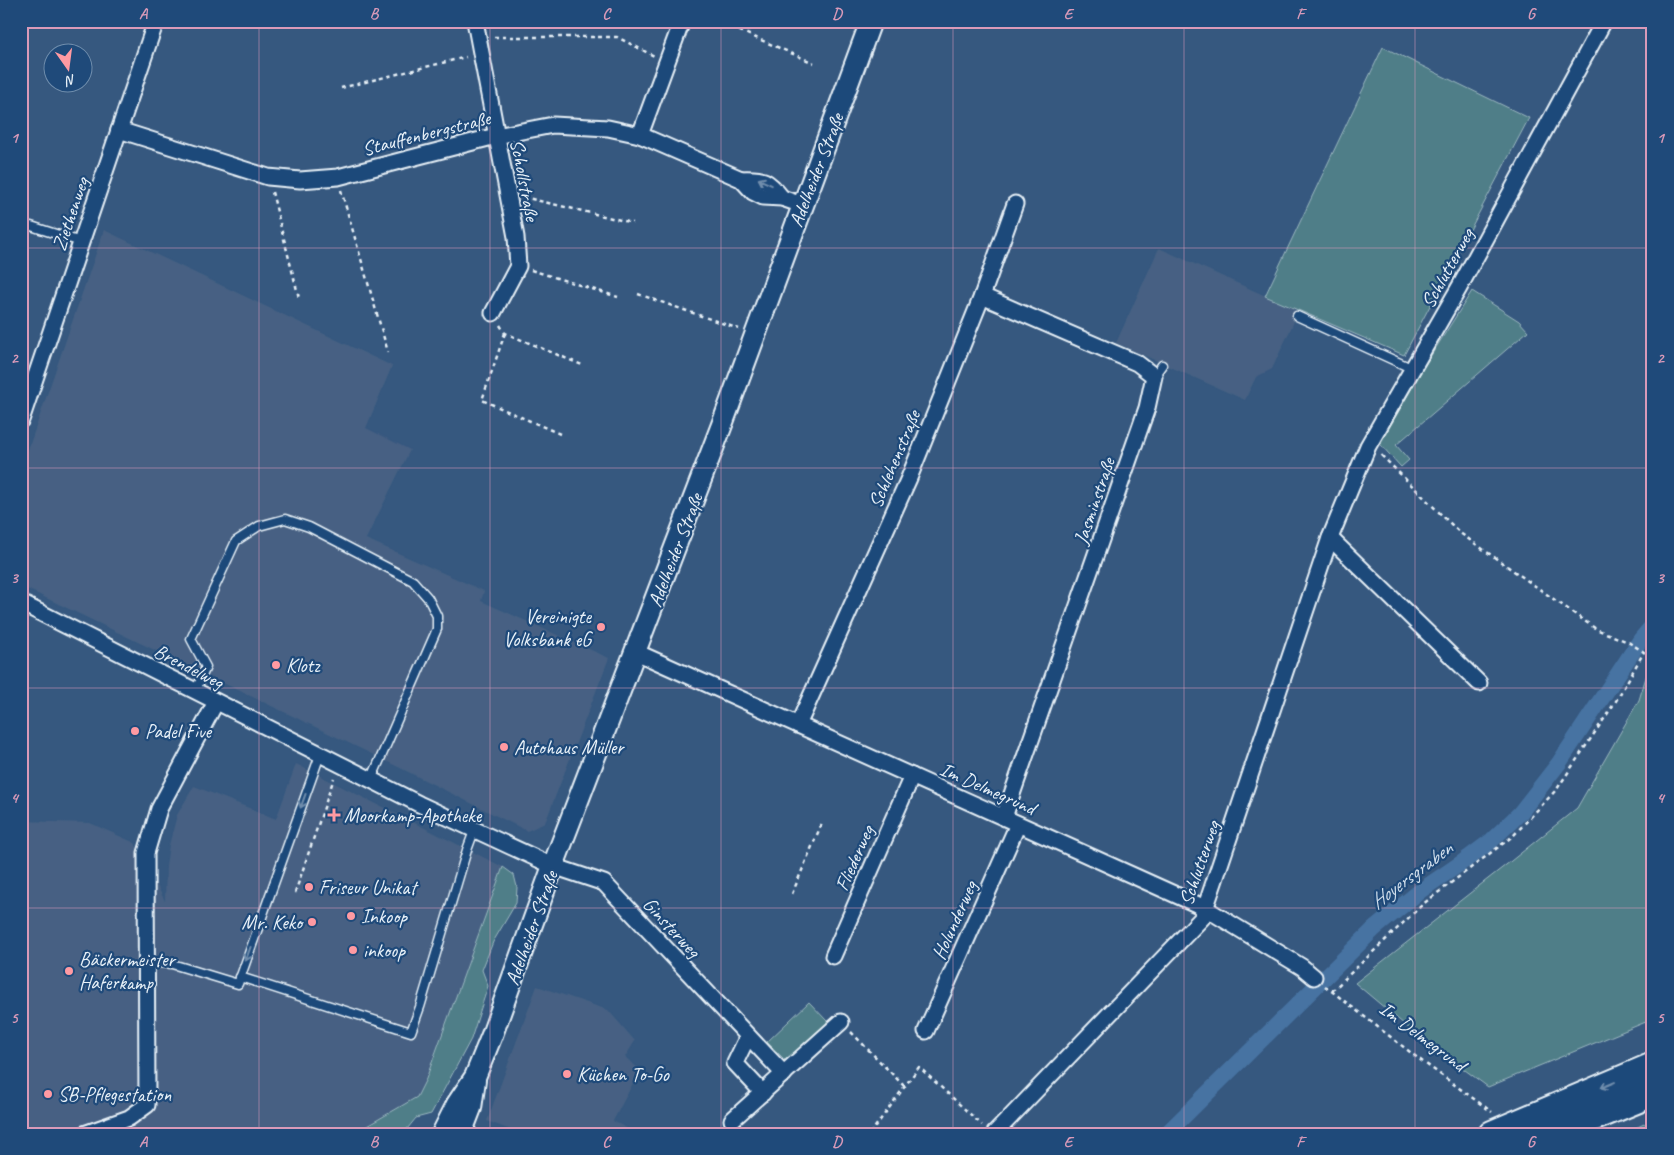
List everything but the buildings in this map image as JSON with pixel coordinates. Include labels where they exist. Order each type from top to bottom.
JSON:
[{"type":"highway","points":[[1492,1123],[1653,1066]]},
{"type":"highway","points":[[1553,1134],[1653,1093]]},
{"type":"main road","name":"Adelheider Straße","points":[[461,1134],[464,1106],[492,1035],[553,866],[636,652],[871,21]]},
{"type":"main road","name":"Adelheider Straße","points":[[442,1134],[464,1106]]},
{"type":"street","name":"Ziethenweg","points":[[21,420],[156,21]]},
{"type":"street","name":"Schollstraße","points":[[474,21],[516,237],[518,266]]},
{"type":"street","points":[[640,135],[682,21]]},
{"type":"street","name":"Schlutterweg","points":[[989,1130],[1202,918],[1330,538],[1368,446],[1413,369],[1604,21]]},
{"type":"street","name":"Stauffenbergstraße","points":[[119,130],[268,177],[300,180],[338,177],[479,140],[553,125],[608,128],[640,135],[741,178],[760,178],[771,184],[782,198],[802,205]]},
{"type":"street","name":"Schlehenstraße","points":[[798,725],[909,478],[982,296],[1016,204]]},
{"type":"street","points":[[493,313],[518,266]]},
{"type":"street","name":"Jasminstraße","points":[[982,296],[1158,371],[1147,408],[1004,818]]},
{"type":"street","points":[[1330,538],[1478,683]]},
{"type":"street","name":"Brendelweg","points":[[21,603],[320,755],[474,831],[553,866]]},
{"type":"street","name":"Im Delmegrund","points":[[636,652],[1205,908],[1302,967],[1314,977]]},
{"type":"street","points":[[84,1134],[130,1118],[147,1105],[146,853],[159,809],[216,702]]},
{"type":"street","name":"Fliederweg","points":[[833,956],[912,776]]},
{"type":"street","name":"Holunderweg","points":[[926,1031],[1018,824]]},
{"type":"street","name":"Ginsterweg","points":[[553,866],[604,883],[784,1074]]},
{"type":"street","points":[[732,1120],[841,1022]]},
{"type":"street","points":[[748,1036],[735,1064],[763,1093]]},
{"type":"lane","points":[[31,226],[81,242]]},
{"type":"lane","points":[[1297,316],[1413,369]]},
{"type":"lane","points":[[195,692],[206,667],[191,639],[236,541],[259,526],[285,519],[309,527],[412,581],[428,598],[438,616],[437,629],[371,780]]},
{"type":"lane","points":[[146,962],[172,964],[238,984],[320,755]]},
{"type":"lane","points":[[240,977],[410,1032],[420,1007],[466,850],[474,831]]},
{"type":"path","points":[[716,21],[814,63]]},
{"type":"path","points":[[477,37],[617,37],[667,62]]},
{"type":"path","points":[[341,88],[480,53]]},
{"type":"path","points":[[268,177],[299,298]]},
{"type":"path","points":[[338,177],[388,352]]},
{"type":"path","points":[[508,193],[633,223]]},
{"type":"path","points":[[518,266],[618,297]]},
{"type":"path","points":[[638,294],[755,334]]},
{"type":"path","points":[[493,313],[505,333],[582,365]]},
{"type":"path","points":[[505,333],[482,400],[560,434]]},
{"type":"path","name":"Im Delmegrund","points":[[1368,446],[1379,454],[1460,533],[1596,629],[1628,642],[1644,652],[1616,700],[1557,789],[1513,836],[1423,904],[1332,991],[1419,1059],[1492,1123]]},
{"type":"path","points":[[295,894],[339,764]]},
{"type":"path","points":[[792,894],[822,823]]},
{"type":"path","points":[[841,1022],[904,1086]]},
{"type":"path","points":[[870,1134],[919,1067],[989,1130]]},
{"type":"shaded area","points":[[104,230],[392,366],[366,428],[410,450],[366,539],[484,591],[481,601],[609,658],[545,823],[527,831],[380,758],[21,586],[21,470]]},
{"type":"shaded area","points":[[1159,248],[1299,311],[1272,369],[1256,377],[1245,400],[1116,343]]},
{"type":"shaded area","points":[[296,764],[503,867],[426,1079],[417,1097],[353,1134],[21,1134],[21,821],[90,823],[135,843],[165,901],[169,845],[177,815],[194,786],[276,819]]},
{"type":"shaded area","points":[[537,986],[608,1010],[635,1041],[625,1057],[640,1070],[613,1121],[638,1134],[521,1134],[487,1121]]},
{"type":"green space","points":[[1383,47],[1529,118],[1404,355],[1265,296]]},
{"type":"green space","points":[[1472,291],[1519,321],[1528,331],[1396,445],[1409,460],[1401,467],[1380,444],[1425,365]]},
{"type":"green space","points":[[1653,654],[1653,1019],[1488,1087],[1411,1030],[1355,983],[1577,808],[1639,700]]},
{"type":"green space","points":[[503,867],[514,875],[517,887],[516,903],[493,942],[482,970],[488,986],[471,1039],[431,1114],[416,1118],[403,1134],[353,1134],[417,1097],[426,1079]]},
{"type":"green space","points":[[809,1002],[827,1021],[827,1029],[789,1064],[767,1042]]},
{"type":"green space","points":[[1653,1120],[1653,1134],[1622,1134]]},
{"type":"waterway","name":"Hoyersgraben","points":[[1166,1134],[1374,929],[1420,891],[1491,841],[1520,813],[1559,763],[1641,639],[1653,625]]},
{"type":"place","name":"Vereinigte Volksbank eG","points":[[601,627]]},
{"type":"place","name":"Klotz","points":[[276,665]]},
{"type":"place","name":"Padel Five","points":[[135,731]]},
{"type":"place","name":"Autohaus Müller","points":[[504,747]]},
{"type":"place","name":"Moorkamp-Apotheke","points":[[334,815]]},
{"type":"place","name":"Friseur Unikat","points":[[309,887]]},
{"type":"place","name":"Inkoop","points":[[351,916]]},
{"type":"place","name":"Mr. Keko","points":[[312,922]]},
{"type":"place","name":"inkoop","points":[[353,950]]},
{"type":"place","name":"Bäckermeister Haferkamp","points":[[69,971]]},
{"type":"place","name":"Küchen To-Go","points":[[567,1074]]},
{"type":"place","name":"SB-Pflegestation","points":[[48,1094]]}]
